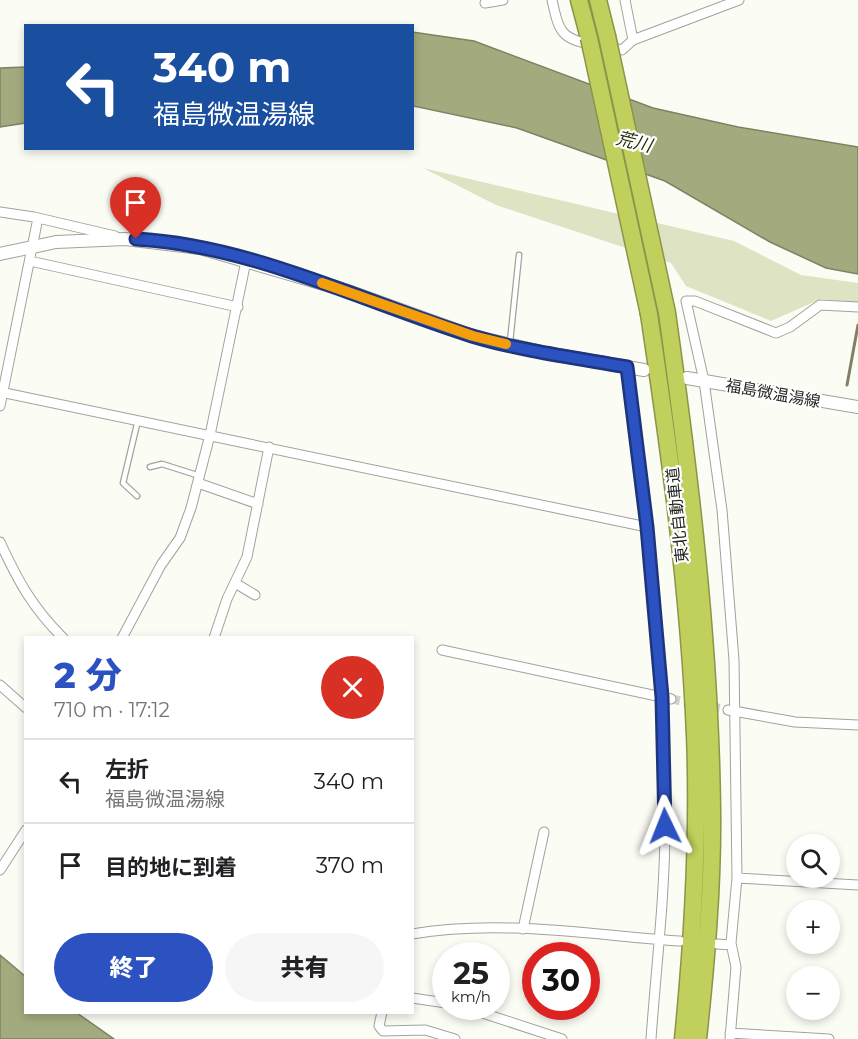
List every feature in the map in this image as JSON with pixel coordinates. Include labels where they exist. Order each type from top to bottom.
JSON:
[{"type":"highway","name":"東北自動車道","points":[[579,0],[634,236],[649,314],[680,533],[695,735],[693,914],[683,1039]]},
{"type":"highway","name":"東北自動車道","points":[[598,0],[667,313],[696,530],[710,734],[712,811],[709,915],[698,1039]]},
{"type":"main road","points":[[0,254],[56,242],[125,239],[200,248],[351,292],[473,336],[644,370]]},
{"type":"main road","name":"福島微温湯線","points":[[687,378],[858,407]]},
{"type":"street","points":[[487,0],[485,3],[503,0]]},
{"type":"street","points":[[552,0],[558,26],[566,38],[622,50],[633,40],[739,0]]},
{"type":"street","points":[[625,0],[633,40]]},
{"type":"street","points":[[0,212],[38,218],[125,239]]},
{"type":"street","points":[[0,406],[38,218]]},
{"type":"street","points":[[30,261],[238,307]]},
{"type":"street","points":[[123,636],[161,565],[180,538],[199,480],[210,435],[246,261]]},
{"type":"street","points":[[829,1039],[730,1036],[736,967],[731,945],[737,879],[732,710],[722,510],[704,381],[686,302],[695,301],[776,333],[790,327],[820,304],[858,307]]},
{"type":"street","points":[[627,367],[666,698],[665,826],[651,1039]]},
{"type":"street","points":[[1,392],[647,527]]},
{"type":"street","points":[[215,636],[247,557],[269,447]]},
{"type":"street","points":[[199,480],[258,504]]},
{"type":"street","points":[[0,542],[26,595],[40,615],[61,636]]},
{"type":"street","points":[[235,584],[255,595]]},
{"type":"street","points":[[442,650],[666,698]]},
{"type":"street","points":[[0,685],[24,706]]},
{"type":"street","points":[[732,710],[795,722],[858,725]]},
{"type":"street","points":[[523,929],[544,832]]},
{"type":"street","points":[[0,870],[24,833]]},
{"type":"street","points":[[737,879],[858,885]]},
{"type":"street","points":[[414,934],[475,927],[680,941]]},
{"type":"street","points":[[717,944],[731,945]]},
{"type":"street","points":[[414,998],[432,1001]]},
{"type":"street","points":[[382,1014],[379,1026],[383,1031],[425,1030],[455,1039]]},
{"type":"street","points":[[504,1020],[562,1039]]},
{"type":"lane","points":[[510,345],[519,255]]},
{"type":"lane","points":[[137,496],[123,483],[138,420]]},
{"type":"lane","points":[[150,467],[162,464],[199,480]]},
{"type":"shaded area","points":[[423,168],[734,241],[801,275],[858,283],[858,303],[821,299],[771,321],[686,286],[671,263],[496,205]]},
{"type":"water","name":"荒川","points":[[414,32],[474,41],[653,108],[738,127],[858,147],[858,274],[826,268],[770,242],[665,181],[517,128],[414,106]]},
{"type":"water","points":[[24,67],[24,123],[0,127],[0,68]]},
{"type":"water","points":[[0,955],[24,975],[24,1014],[78,1014],[114,1039],[0,1039]]},
{"type":"waterway","points":[[847,385],[858,325]]},
{"type":"tunnel","points":[[671,699],[728,710]]},
{"type":"slow traffic","points":[[322,283],[473,336],[506,344]]},
{"type":"route","points":[[136,239],[200,248],[262,265],[351,292],[473,336],[546,353],[627,367],[647,527],[662,697],[665,826]]}]
